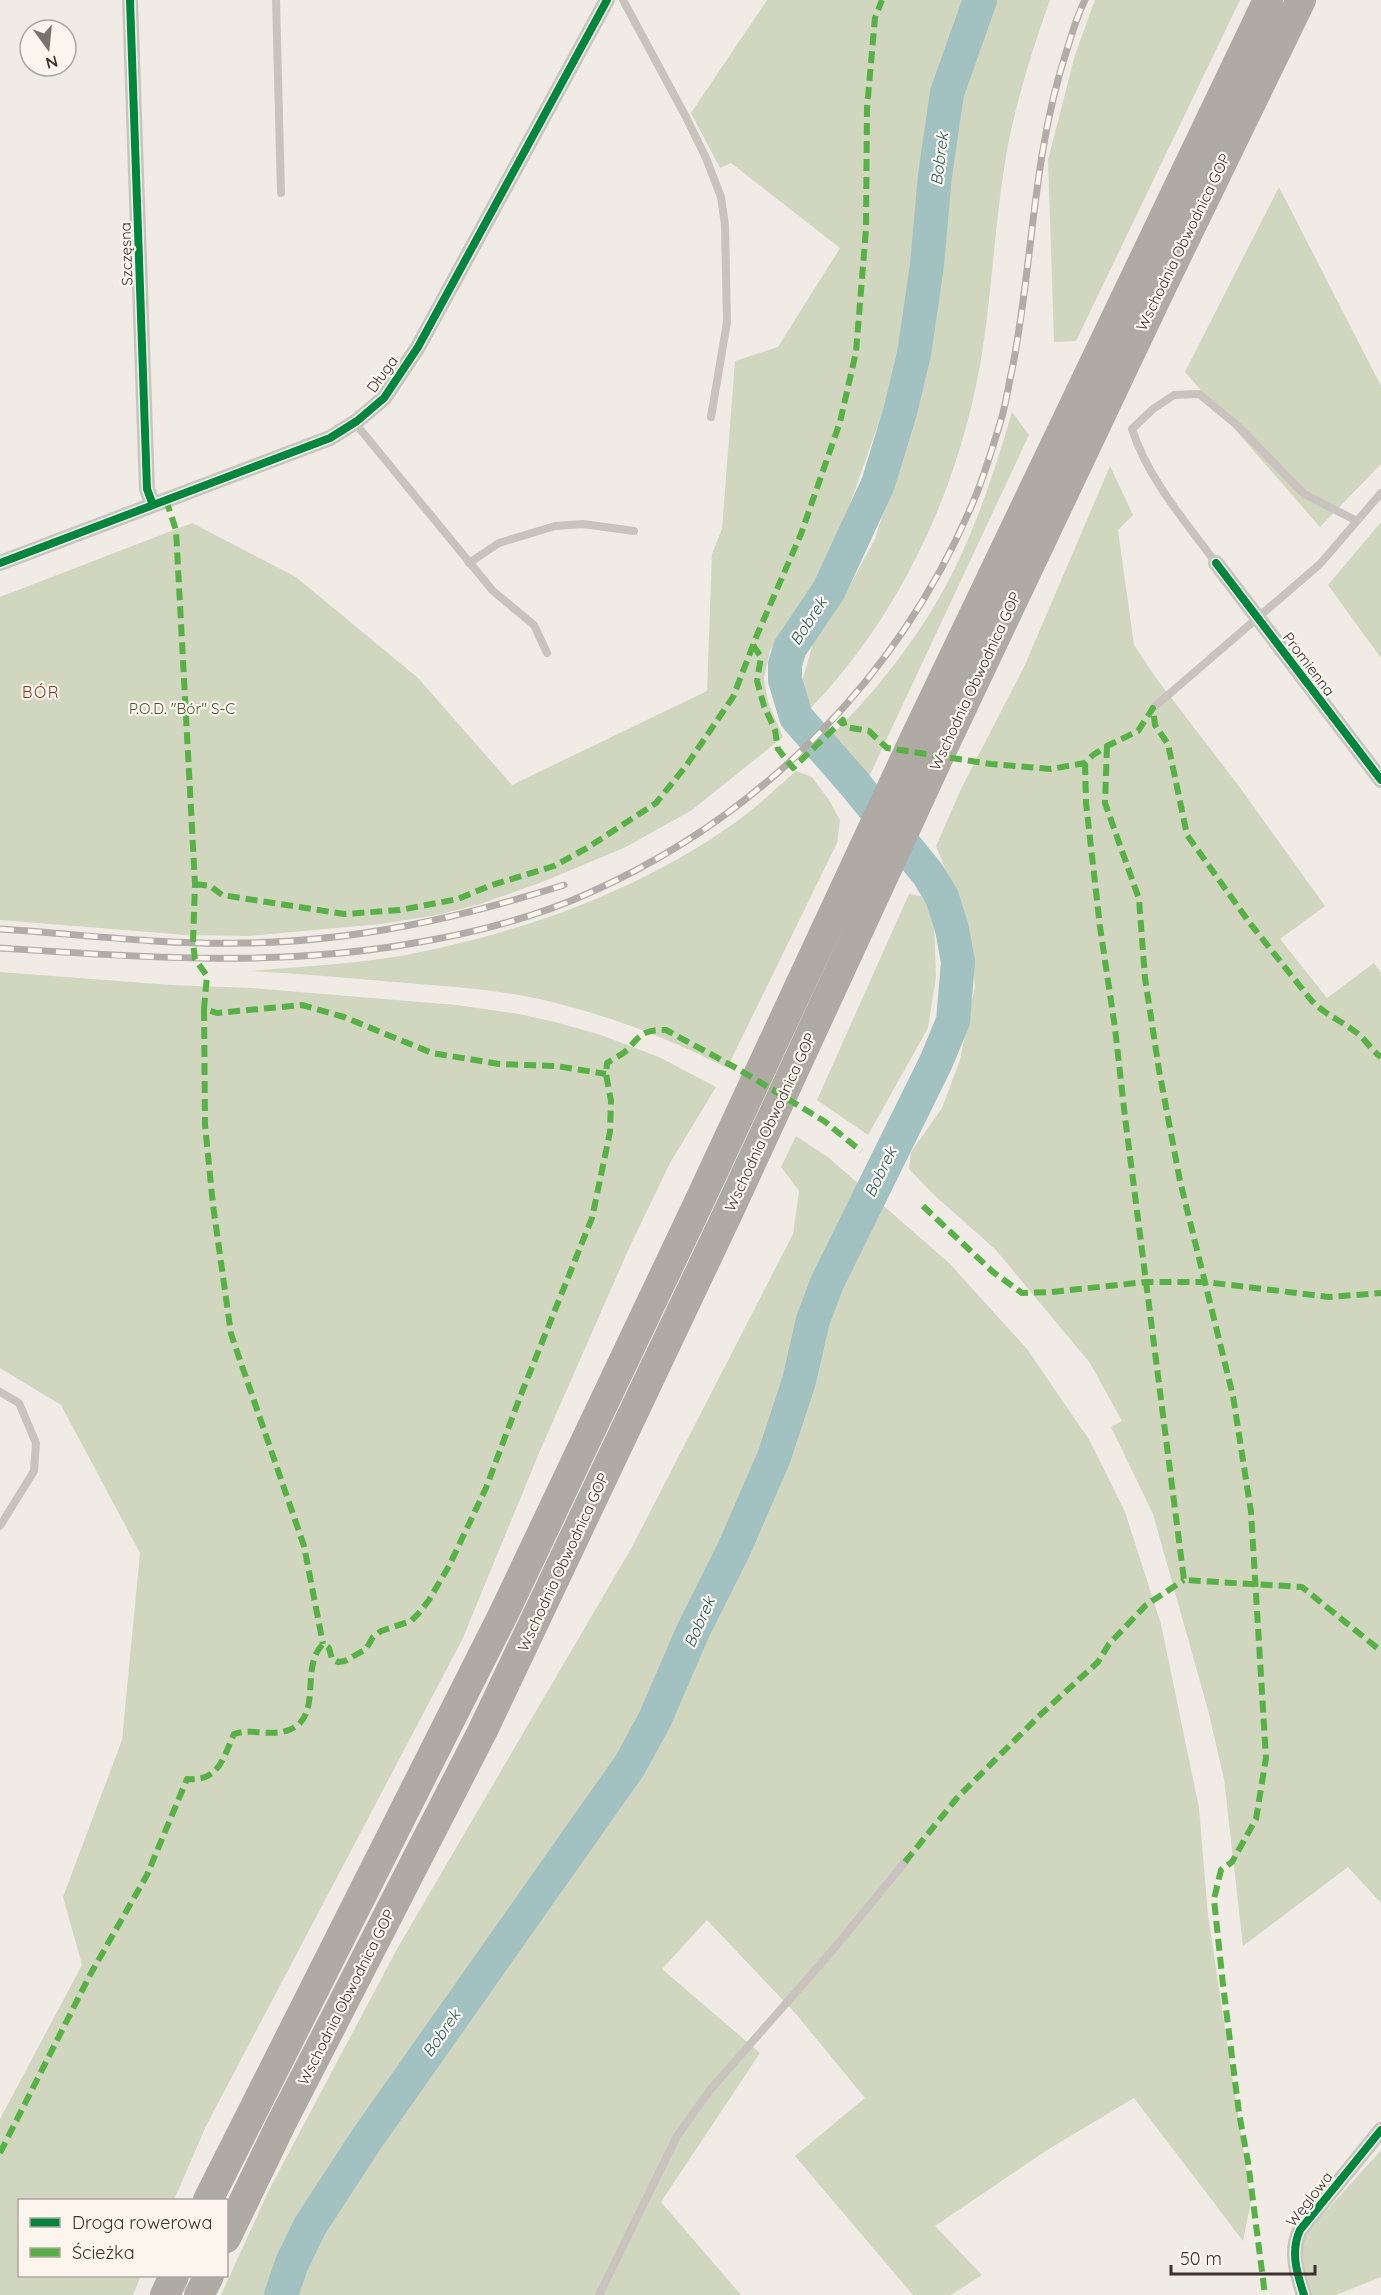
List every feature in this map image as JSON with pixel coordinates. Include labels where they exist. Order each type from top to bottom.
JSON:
[{"type":"highway","name":"Wschodnia Obwodnica GOP","points":[[209,2199],[443,1737],[699,1202],[1134,275],[1268,0]]},
{"type":"highway","name":"Wschodnia Obwodnica GOP","points":[[228,2234],[281,2124],[483,1730],[727,1215],[940,754],[1160,290],[1301,0]]},
{"type":"highway","points":[[165,2295],[174,2277]]},
{"type":"highway","points":[[199,2295],[208,2277]]},
{"type":"street","name":"Szczęsna","points":[[130,0],[147,489],[153,505]]},
{"type":"street","name":"Długa","points":[[0,563],[330,438],[355,423],[384,399],[418,347],[608,0]]},
{"type":"street","name":"Promienna","points":[[1216,563],[1381,780]]},
{"type":"street","name":"Węglowa","points":[[1304,2295],[1297,2274],[1295,2240],[1300,2230],[1381,2130]]},
{"type":"lane","points":[[276,0],[281,193]]},
{"type":"lane","points":[[623,0],[686,117],[706,158],[721,197],[725,225],[727,322],[711,417]]},
{"type":"lane","points":[[1216,563],[1163,490],[1138,448],[1132,429],[1153,409],[1174,395],[1199,394],[1238,426],[1305,494],[1357,521]]},
{"type":"lane","points":[[355,423],[493,591],[534,625],[547,653]]},
{"type":"lane","points":[[1153,708],[1320,564],[1381,493]]},
{"type":"lane","points":[[469,563],[499,543],[555,526],[583,524],[634,531]]},
{"type":"lane","points":[[0,1392],[19,1403],[36,1443],[34,1471],[0,1526]]},
{"type":"lane","points":[[599,2295],[677,2136],[710,2090],[831,1952],[905,1862]]},
{"type":"green space","name":"P.O.D. \"Bór\" S-C","points":[[767,0],[1050,0],[1029,62],[1012,126],[1002,181],[983,347],[974,397],[961,446],[924,542],[900,588],[873,631],[843,672],[809,710],[800,689],[813,643],[843,598],[875,539],[926,377],[938,283],[911,273],[901,351],[886,402],[844,521],[819,578],[770,650],[764,678],[768,702],[783,737],[692,810],[624,848],[537,884],[480,904],[437,915],[381,924],[248,936],[186,935],[0,920],[0,597],[192,523],[296,577],[418,678],[512,785],[707,691],[712,554],[722,529],[735,361],[778,347],[840,248],[731,163],[720,168],[691,113]]},
{"type":"green space","points":[[1095,0],[1240,0],[1076,341],[1054,342],[1048,160],[1075,55]]},
{"type":"green space","points":[[1279,187],[1381,386],[1381,464],[1320,527],[1185,372]]},
{"type":"green space","points":[[1012,412],[1029,435],[867,781],[829,738],[884,678],[916,634],[945,588],[981,508]]},
{"type":"green space","points":[[1110,466],[1133,515],[1118,530],[1134,645],[1325,906],[1280,939],[1327,998],[1374,963],[1381,973],[1381,1903],[1348,1867],[1243,1946],[1224,1779],[1208,1710],[1153,1514],[1111,1427],[1122,1421],[1090,1363],[995,1249],[934,1195],[909,1169],[911,1152],[942,1108],[960,1060],[975,986],[965,919],[936,846],[962,787],[1024,667]]},
{"type":"green space","points":[[1381,522],[1381,658],[1328,585]]},
{"type":"green space","points":[[796,771],[812,777],[829,800],[840,820],[837,843],[727,1068],[634,1027],[535,998],[462,988],[250,971],[396,957],[460,943],[547,917],[631,883],[672,862],[711,839],[748,813]]},
{"type":"green space","points":[[909,894],[926,897],[934,921],[936,977],[928,1028],[868,1135],[817,1100]]},
{"type":"green space","points":[[0,972],[171,985],[252,988],[457,1005],[519,1014],[601,1035],[659,1057],[716,1087],[670,1163],[630,1246],[539,1453],[462,1640],[206,2126],[174,2199],[18,2199],[18,2277],[141,2277],[133,2295],[0,2295],[0,2119],[82,1965],[63,1897],[122,1740],[140,1553],[61,1405],[0,1368]]},
{"type":"green space","points":[[796,1136],[829,1158],[949,1263],[1027,1349],[1090,1441],[1125,1512],[1161,1624],[1199,1808],[1208,1915],[1251,2201],[1243,2241],[1134,2098],[1047,2150],[935,2226],[982,2275],[951,2295],[913,2295],[795,2156],[865,2098],[796,2014],[707,1920],[662,1969],[760,2053],[661,2202],[741,2295],[221,2295],[269,2190],[397,1949],[632,1547],[793,1234],[799,1191],[781,1167]]},
{"type":"green space","points":[[1381,2150],[1381,2277],[1336,2295],[1312,2295],[1305,2282],[1302,2238]]},
{"type":"waterway","name":"Bobrek","points":[[281,2295],[292,2263],[310,2226],[366,2140],[630,1765],[655,1719],[774,1457],[799,1381],[813,1320],[827,1283],[936,1062],[953,1021],[958,962],[952,929],[942,897],[928,874],[796,717],[785,680],[785,664],[790,648],[829,590],[878,484],[900,412],[914,354],[947,93],[980,0]]},
{"type":"railway","points":[[0,948],[152,957],[252,958],[353,952],[450,936],[545,911],[589,893],[653,861],[712,824],[768,781],[819,733],[866,681],[908,624],[944,564],[974,500],[1001,420],[1012,370],[1039,173],[1054,95],[1085,0]]},
{"type":"railway","points":[[0,929],[181,942],[283,942],[365,933],[445,918],[564,885]]},
{"type":"marked path","points":[[195,884],[210,886],[222,895],[344,914],[400,910],[458,899],[489,886],[554,866],[587,848],[656,803],[686,766],[733,697],[801,534],[840,422],[856,352],[866,229],[867,108],[875,18],[882,0]]},
{"type":"marked path","points":[[166,500],[176,530],[195,884],[193,943],[195,959],[207,976],[204,1009],[217,1013],[302,1005],[344,1017],[432,1053],[499,1064],[556,1066],[606,1074]]},
{"type":"marked path","points":[[753,645],[761,657],[757,681],[764,706],[775,730],[778,749],[793,768],[843,720],[845,727],[869,731],[887,748],[991,764],[1051,769],[1085,763],[1107,746],[1138,731],[1153,708],[1155,725],[1168,744],[1187,835],[1249,922],[1311,1000],[1357,1033],[1381,1057]]},
{"type":"marked path","points":[[1107,746],[1105,803],[1139,899],[1145,978],[1159,1070],[1180,1181],[1233,1396],[1251,1512],[1266,1758],[1256,1819],[1232,1862],[1221,1870],[1214,1899],[1239,2113],[1248,2162],[1265,2295]]},
{"type":"marked path","points":[[1085,763],[1086,803],[1100,927],[1115,1028],[1184,1580],[1302,1587],[1381,1651]]},
{"type":"marked path","points":[[204,1009],[205,1125],[213,1205],[231,1334],[304,1546],[323,1644]]},
{"type":"marked path","points":[[0,2153],[90,1975],[147,1875],[187,1779],[206,1777],[213,1772],[223,1760],[234,1734],[282,1732],[300,1724],[309,1703],[312,1665],[323,1644],[329,1648],[332,1659],[338,1662],[345,1661],[366,1649],[373,1637],[381,1631],[411,1621],[429,1600],[449,1566],[486,1488],[592,1218],[610,1132],[611,1101],[606,1074],[607,1063],[626,1051],[644,1034],[666,1030],[738,1069],[824,1121],[861,1151]]},
{"type":"marked path","points":[[923,1206],[993,1272],[1022,1293],[1146,1282],[1206,1282],[1329,1297],[1381,1293]]},
{"type":"marked path","points":[[905,1862],[957,1798],[1039,1716],[1098,1662],[1109,1644],[1146,1605],[1184,1580]]},
{"type":"cycle path","points":[[130,0],[147,489],[153,505]]},
{"type":"cycle path","points":[[0,563],[330,438],[357,421],[384,398],[418,347],[607,0]]},
{"type":"cycle path","points":[[1216,563],[1381,780]]},
{"type":"cycle path","points":[[1304,2295],[1295,2254],[1300,2230],[1381,2130]]},
{"type":"district","name":"BÓR","points":[[41,692]]}]
